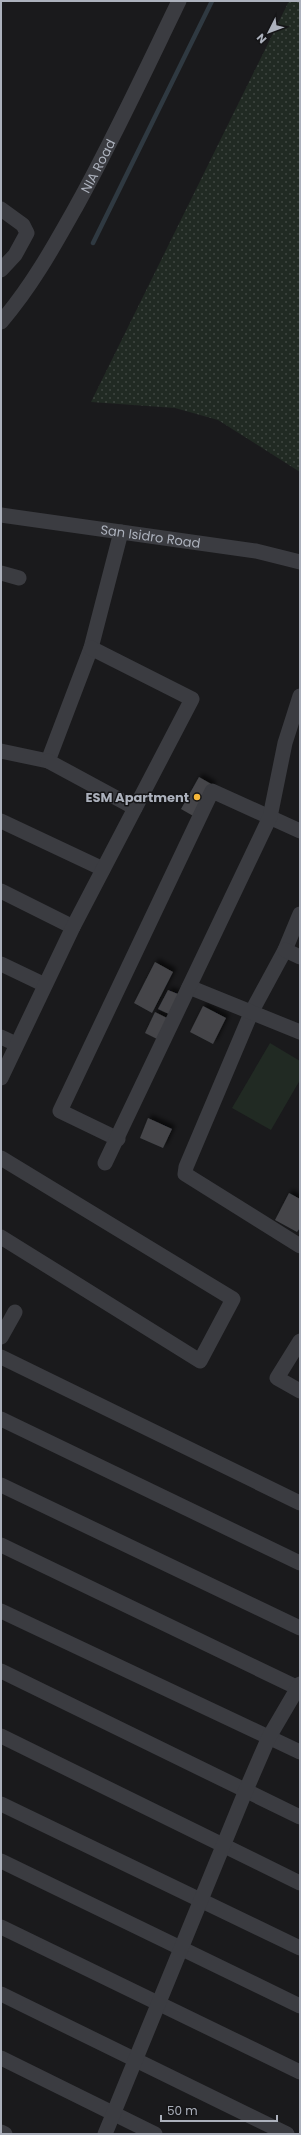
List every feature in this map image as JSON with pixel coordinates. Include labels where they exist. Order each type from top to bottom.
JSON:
[{"type":"street","name":"NIA Road","points":[[1,322],[38,274],[99,166],[179,1]]},
{"type":"street","points":[[1,209],[23,225],[27,233],[15,255],[1,270]]},
{"type":"street","name":"San Isidro Road","points":[[1,515],[256,551],[300,562]]},
{"type":"street","points":[[48,761],[91,648],[121,532]]},
{"type":"street","points":[[1,573],[19,578]]},
{"type":"street","points":[[1,1078],[73,927],[192,699],[91,648]]},
{"type":"street","points":[[105,1163],[118,1139],[270,817],[285,743],[300,696]]},
{"type":"street","points":[[1,751],[48,761],[136,808]]},
{"type":"street","points":[[118,1139],[60,1112],[212,791],[300,831]]},
{"type":"street","points":[[1,821],[103,869]]},
{"type":"street","points":[[1,891],[73,927]]},
{"type":"street","points":[[300,914],[285,950],[252,1011],[186,1167],[185,1174],[300,1246]]},
{"type":"street","points":[[285,950],[300,957]]},
{"type":"street","points":[[1,964],[45,985]]},
{"type":"street","points":[[189,987],[252,1011],[300,1032]]},
{"type":"street","points":[[1,1037],[16,1044]]},
{"type":"street","points":[[1,1158],[233,1299],[200,1361],[1,1237]]},
{"type":"street","points":[[1,1337],[15,1312]]},
{"type":"street","points":[[300,1341],[276,1378],[300,1391]]},
{"type":"street","points":[[1,1357],[300,1503]]},
{"type":"street","points":[[1,1420],[300,1563]]},
{"type":"street","points":[[1,1485],[300,1628]]},
{"type":"street","points":[[1,1545],[299,1686],[269,1737],[246,1790],[160,2004],[105,2134]]},
{"type":"street","points":[[1,1611],[300,1752]]},
{"type":"street","points":[[1,1671],[300,1817]]},
{"type":"street","points":[[1,1736],[300,1883]]},
{"type":"street","points":[[1,1804],[201,1902],[300,1948]]},
{"type":"street","points":[[1,1861],[300,2006]]},
{"type":"street","points":[[1,1928],[300,2072]]},
{"type":"street","points":[[1,1994],[286,2134]]},
{"type":"street","points":[[1,2058],[155,2134]]},
{"type":"street","points":[[1,2132],[5,2134]]},
{"type":"shaded area","points":[[289,1],[300,1],[300,472],[218,420],[175,408],[91,402]]},
{"type":"shaded area","points":[[270,1043],[300,1061],[300,1080],[271,1130],[232,1108]]},
{"type":"building","name":"ESM Apartment","points":[[199,777],[213,785],[195,817],[181,809]]},
{"type":"building","points":[[155,962],[173,972],[152,1013],[134,1003]]},
{"type":"building","points":[[168,990],[183,996],[173,1016],[158,1009]]},
{"type":"building","points":[[203,1006],[226,1018],[213,1044],[190,1032]]},
{"type":"building","points":[[155,1012],[171,1020],[161,1041],[145,1033]]},
{"type":"building","points":[[148,1118],[172,1129],[163,1148],[140,1138]]},
{"type":"building","points":[[289,1193],[300,1199],[300,1228],[297,1232],[275,1220]]},
{"type":"waterway","points":[[93,243],[212,1]]},
{"type":"place","name":"ESM Apartment","points":[[197,797]]}]
